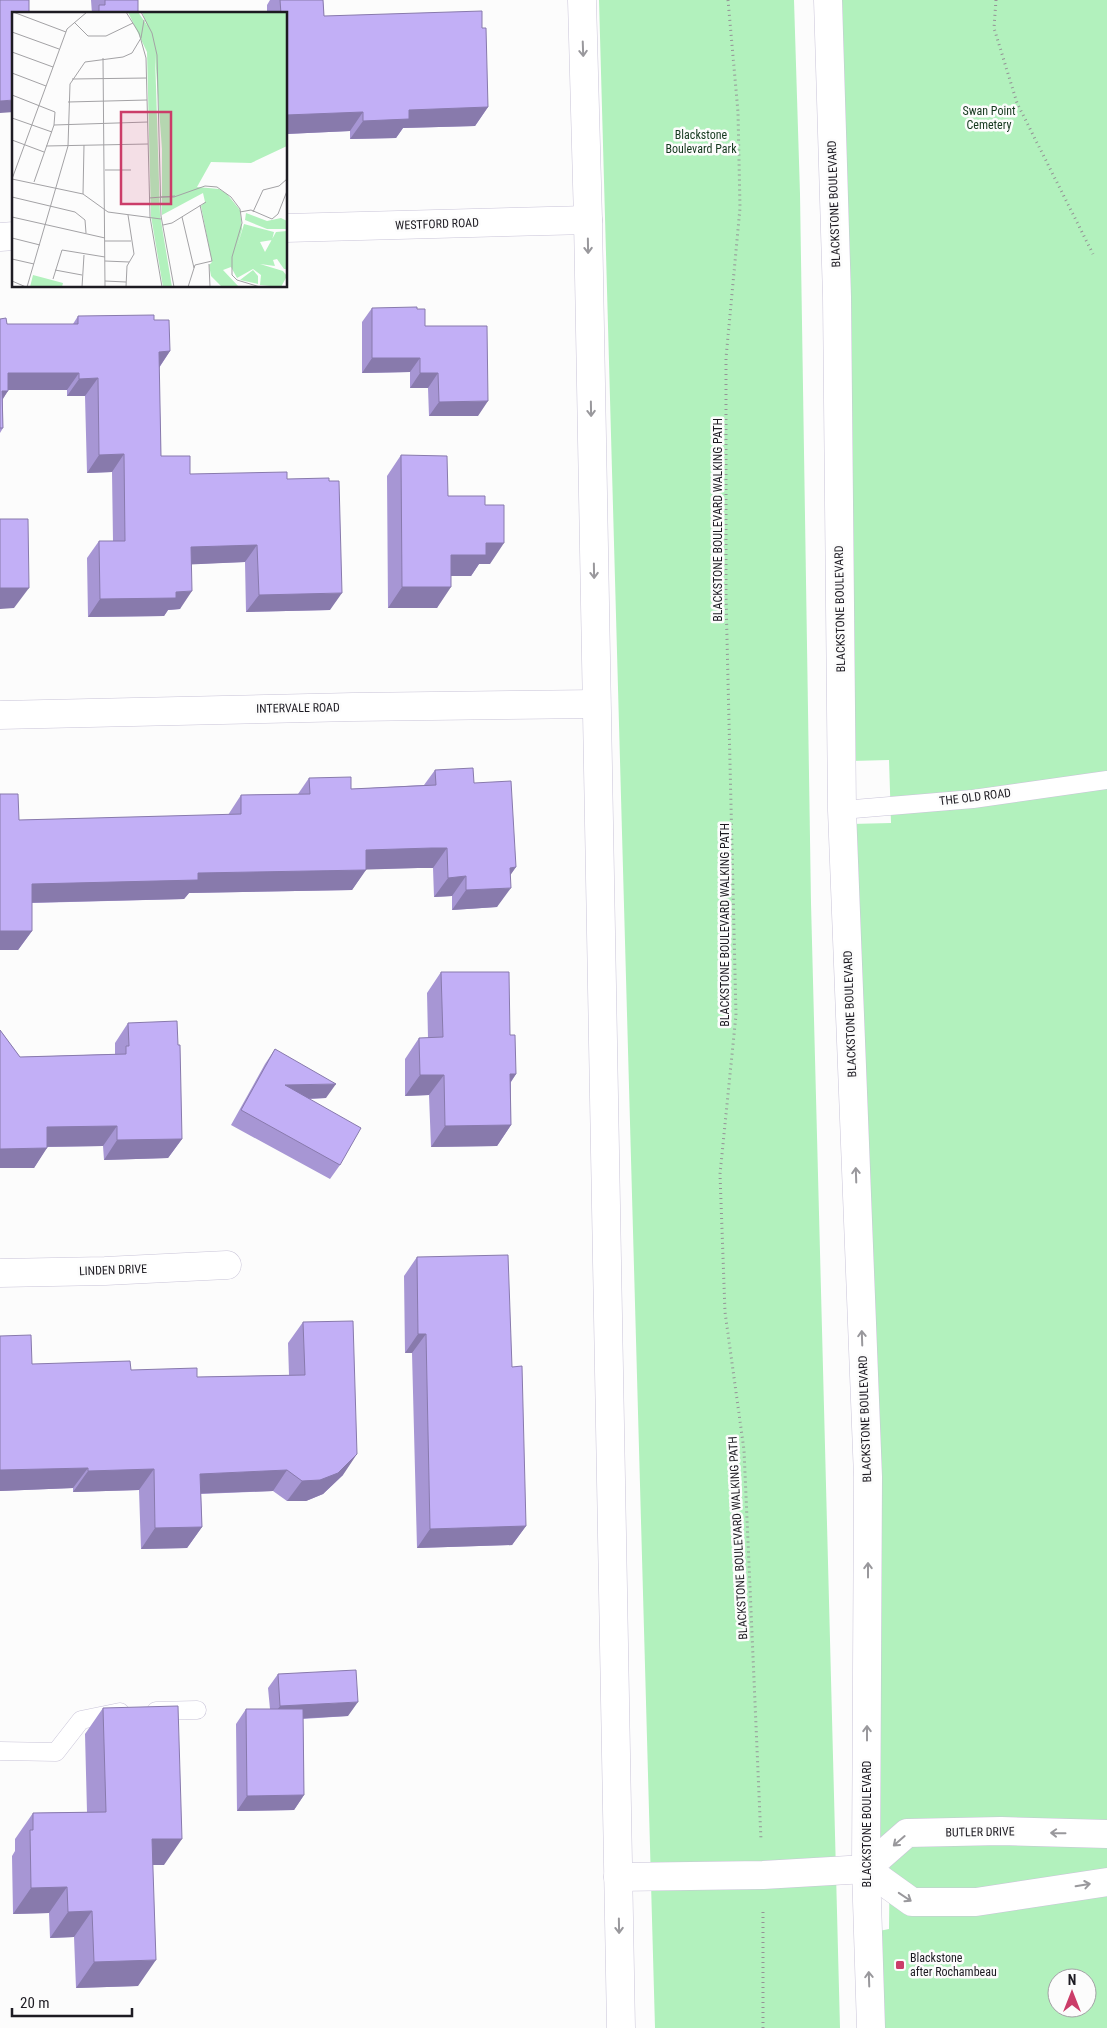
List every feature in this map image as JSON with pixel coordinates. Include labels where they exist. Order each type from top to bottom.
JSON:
[{"type":"main road","points":[[582,0],[588,220],[621,2028]]},
{"type":"main road","name":"BLACKSTONE BOULEVARD","points":[[828,0],[837,297],[842,810],[868,1477],[866,1869],[871,2028]]},
{"type":"main road","name":"WESTFORD ROAD","points":[[288,228],[588,220]]},
{"type":"main road","name":"INTERVALE ROAD","points":[[0,715],[596,704]]},
{"type":"main road","name":"LINDEN DRIVE","points":[[0,1273],[105,1271],[227,1265]]},
{"type":"main road","name":"BUTLER DRIVE","points":[[866,1869],[907,1833],[1001,1831],[1107,1834]]},
{"type":"main road","points":[[618,1877],[763,1876],[866,1869],[912,1902],[976,1902],[1107,1882]]},
{"type":"lane","name":"THE OLD ROAD","points":[[842,810],[973,799],[1107,780]]},
{"type":"lane","points":[[0,1750],[56,1752],[81,1720],[112,1712],[197,1710]]},
{"type":"path","name":"BLACKSTONE BOULEVARD WALKING PATH","points":[[728,0],[738,112],[740,208],[726,358],[726,596],[736,1015],[720,1174],[726,1312],[744,1450],[763,1876],[763,2028]]},
{"type":"path","points":[[996,0],[994,28],[1017,103],[1093,254]]},
{"type":"green space","name":"Blackstone Boulevard Park","points":[[599,0],[794,0],[800,194],[811,903],[840,2028],[655,2028]]},
{"type":"green space","name":"Swan Point Cemetery","points":[[837,0],[1107,0],[1107,2028],[874,2028],[874,1932],[889,1929],[890,1838],[881,1837],[870,1831],[851,824],[891,823],[889,760],[851,761]]},
{"type":"building","points":[[0,0],[29,0],[29,12],[12,12],[12,100],[0,101]]},
{"type":"building","points":[[105,0],[138,0],[138,12],[99,12],[99,5],[105,5]]},
{"type":"building","points":[[280,0],[323,0],[324,16],[482,11],[482,28],[486,28],[488,107],[409,110],[409,119],[363,121],[363,112],[288,115],[288,12],[281,12]]},
{"type":"building","points":[[417,307],[417,309],[425,309],[425,326],[487,326],[488,401],[439,402],[438,373],[420,373],[420,358],[372,358],[372,308]]},
{"type":"building","points":[[154,315],[154,320],[169,320],[170,351],[159,352],[161,456],[190,456],[190,474],[287,472],[287,479],[329,478],[329,481],[339,481],[342,593],[259,595],[257,545],[191,547],[192,591],[176,592],[176,598],[100,599],[99,541],[125,541],[124,454],[99,455],[98,378],[79,379],[79,373],[8,373],[8,391],[2,391],[3,428],[0,428],[0,319],[6,318],[7,324],[78,324],[78,316]]},
{"type":"building","points":[[401,455],[447,456],[448,496],[485,496],[485,505],[504,505],[504,543],[486,543],[486,555],[451,555],[451,587],[402,587]]},
{"type":"building","points":[[0,519],[28,519],[29,588],[0,588]]},
{"type":"building","points":[[473,768],[474,783],[511,781],[516,867],[510,868],[511,888],[466,890],[466,876],[448,878],[447,848],[366,850],[366,870],[198,873],[198,880],[32,884],[32,931],[0,931],[0,794],[18,794],[19,820],[241,814],[241,795],[310,794],[309,778],[351,777],[351,789],[436,785],[435,770]]},
{"type":"building","points":[[441,972],[509,972],[510,1035],[515,1035],[516,1074],[510,1074],[511,1125],[445,1126],[444,1075],[420,1075],[419,1038],[443,1037]]},
{"type":"building","points":[[177,1021],[178,1045],[180,1045],[182,1139],[117,1140],[117,1126],[47,1127],[47,1148],[0,1149],[0,1030],[20,1057],[126,1054],[126,1046],[129,1046],[128,1023]]},
{"type":"building","points":[[275,1049],[336,1084],[285,1085],[361,1128],[340,1165],[241,1110]]},
{"type":"building","points":[[508,1255],[512,1367],[522,1366],[526,1526],[430,1529],[426,1334],[418,1334],[417,1257]]},
{"type":"building","points":[[353,1321],[357,1454],[338,1473],[320,1480],[302,1481],[287,1470],[200,1474],[202,1527],[155,1528],[154,1469],[88,1471],[88,1468],[0,1470],[0,1336],[31,1335],[32,1364],[130,1361],[131,1370],[197,1368],[197,1377],[305,1375],[303,1322]]},
{"type":"building","points":[[356,1670],[358,1702],[280,1706],[278,1674]]},
{"type":"building","points":[[178,1706],[182,1839],[152,1839],[156,1960],[94,1962],[92,1911],[68,1912],[67,1887],[31,1888],[30,1830],[33,1830],[33,1813],[106,1812],[103,1708]]},
{"type":"building","points":[[246,1709],[303,1709],[304,1795],[247,1796]]},
{"type":"place","name":"Blackstone after Rochambeau","points":[[900,1965]]}]
